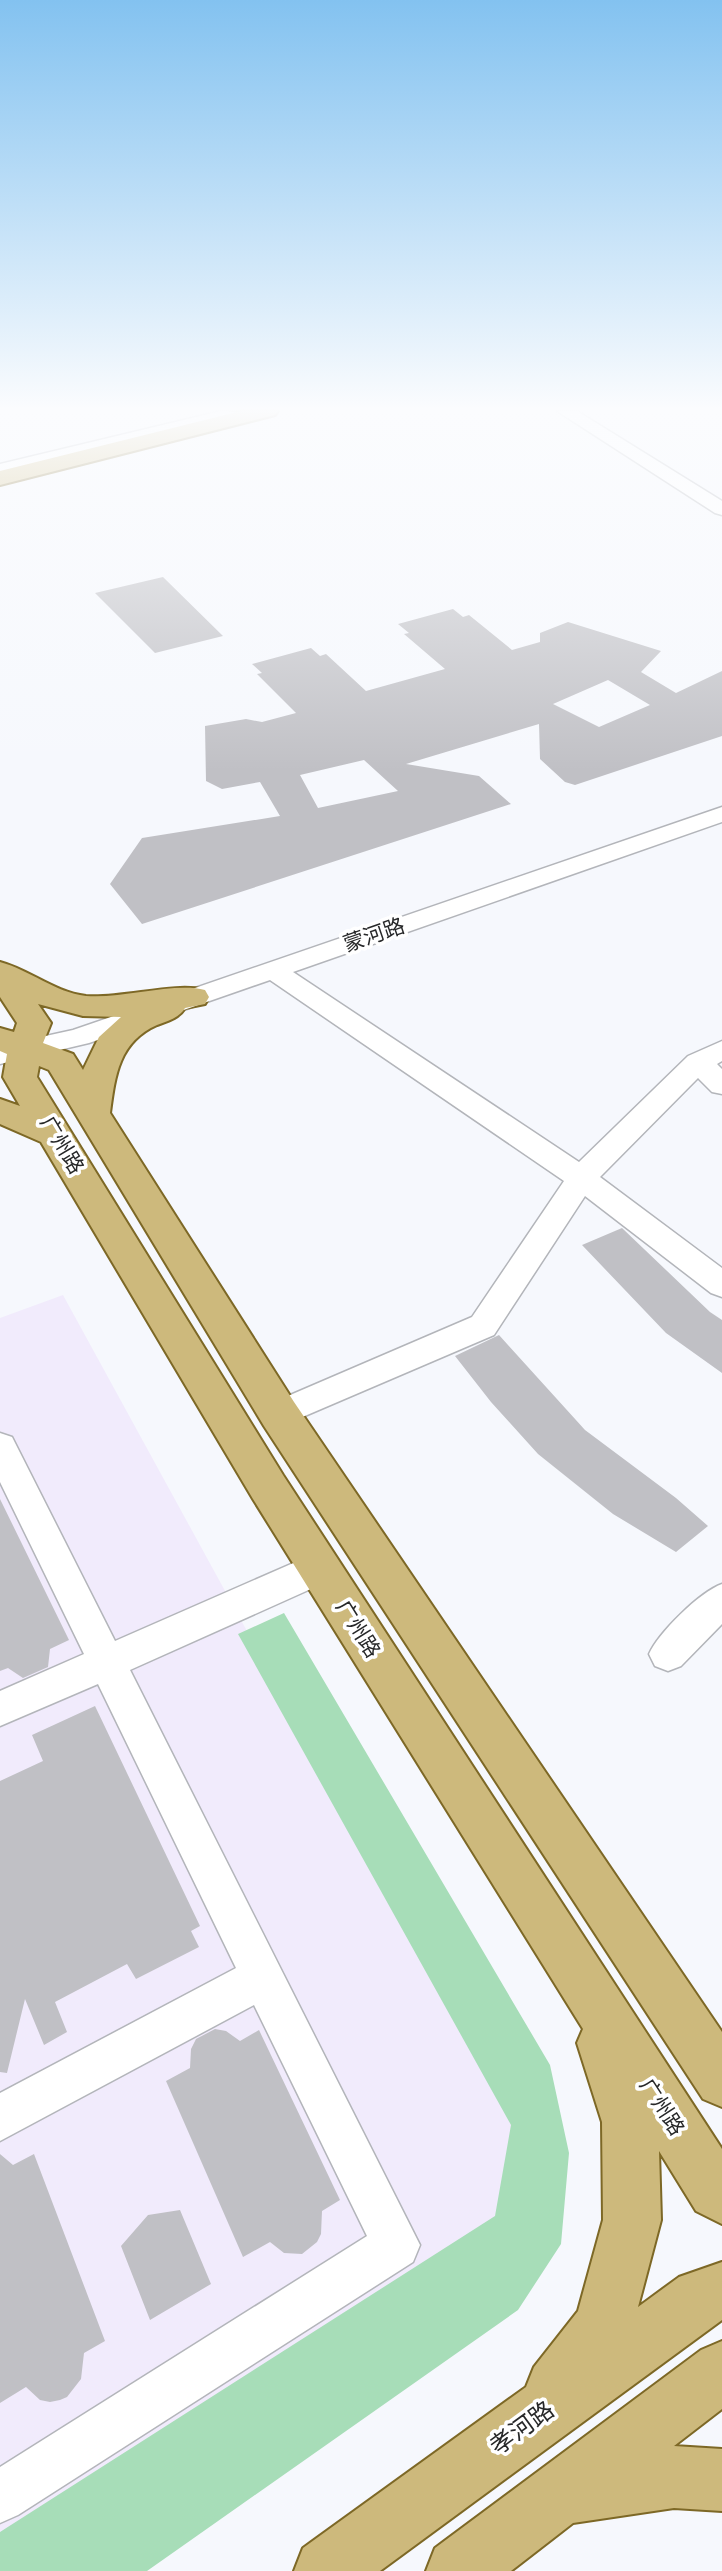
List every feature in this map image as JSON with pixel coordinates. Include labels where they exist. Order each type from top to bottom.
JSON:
[{"type":"main road","points":[[0,972],[40,993],[69,1003],[112,1007],[193,997]]},
{"type":"main road","name":"广州路","points":[[0,972],[34,1023],[6,1051],[20,1077],[74,1124],[279,1413],[722,2080]]},
{"type":"main road","points":[[0,1111],[74,1124],[105,1053],[127,1028],[193,997]]},
{"type":"main road","name":"广州路","points":[[74,1124],[268,1488],[585,1987],[716,2191],[722,2196]]},
{"type":"main road","points":[[638,1952],[722,2038]]},
{"type":"main road","points":[[534,2419],[603,2326],[632,2220],[630,2122],[585,1987]]},
{"type":"main road","name":"孝河路","points":[[326,2571],[700,2298],[722,2291]]},
{"type":"main road","points":[[458,2571],[722,2371]]},
{"type":"main road","points":[[561,2493],[674,2477],[722,2480]]},
{"type":"street","name":"蒙河路","points":[[6,1051],[79,1037],[722,814]]},
{"type":"street","points":[[273,970],[581,1178],[722,1285]]},
{"type":"street","points":[[279,1413],[483,1326],[581,1178],[710,1056],[722,1085]]},
{"type":"street","points":[[0,1447],[396,2245],[0,2497]]},
{"type":"street","points":[[0,1709],[320,1568]]},
{"type":"street","points":[[668,1654],[722,1600]]},
{"type":"street","points":[[0,2118],[263,1977]]},
{"type":"shaded area","points":[[63,1295],[517,2124],[502,2225],[0,2562],[0,1318]]},
{"type":"green space","points":[[284,1613],[550,2065],[569,2153],[561,2244],[518,2310],[147,2571],[0,2571],[0,2532],[495,2216],[511,2125],[238,1634]]},
{"type":"building","points":[[163,577],[223,636],[155,653],[95,593]]},
{"type":"building","points":[[453,609],[463,617],[469,615],[512,650],[540,642],[540,633],[568,622],[661,651],[641,672],[676,693],[722,671],[722,736],[575,785],[565,782],[540,759],[539,724],[406,764],[479,776],[511,804],[142,924],[110,884],[142,838],[280,816],[260,782],[222,789],[206,781],[205,726],[246,719],[262,722],[296,713],[257,674],[262,673],[252,664],[311,648],[320,656],[326,654],[366,691],[445,669],[404,634],[409,633],[398,624]],"holes":[[[608,680],[650,705],[599,727],[553,704]],[[364,760],[398,791],[318,808],[300,775]]]},
{"type":"building","points":[[622,1228],[710,1312],[722,1320],[722,1373],[666,1333],[582,1245]]},
{"type":"building","points":[[499,1335],[585,1430],[676,1498],[708,1526],[676,1552],[613,1514],[538,1454],[491,1402],[455,1356]]},
{"type":"building","points":[[0,1499],[69,1640],[50,1649],[48,1667],[23,1678],[8,1668],[0,1671]]},
{"type":"building","points":[[95,1706],[200,1926],[191,1931],[199,1947],[136,1979],[127,1964],[55,2002],[67,2032],[44,2045],[25,1999],[7,2073],[0,2072],[0,1781],[43,1761],[32,1735]]},
{"type":"building","points":[[215,2029],[226,2031],[240,2041],[259,2030],[340,2200],[322,2211],[321,2234],[317,2242],[302,2254],[284,2253],[270,2242],[243,2257],[166,2081],[190,2068],[191,2049],[196,2039]]},
{"type":"building","points":[[0,2154],[13,2165],[34,2154],[105,2341],[84,2353],[81,2379],[67,2397],[60,2400],[40,2400],[26,2387],[0,2403]]},
{"type":"building","points":[[180,2210],[211,2284],[150,2320],[121,2246],[148,2215]]}]
